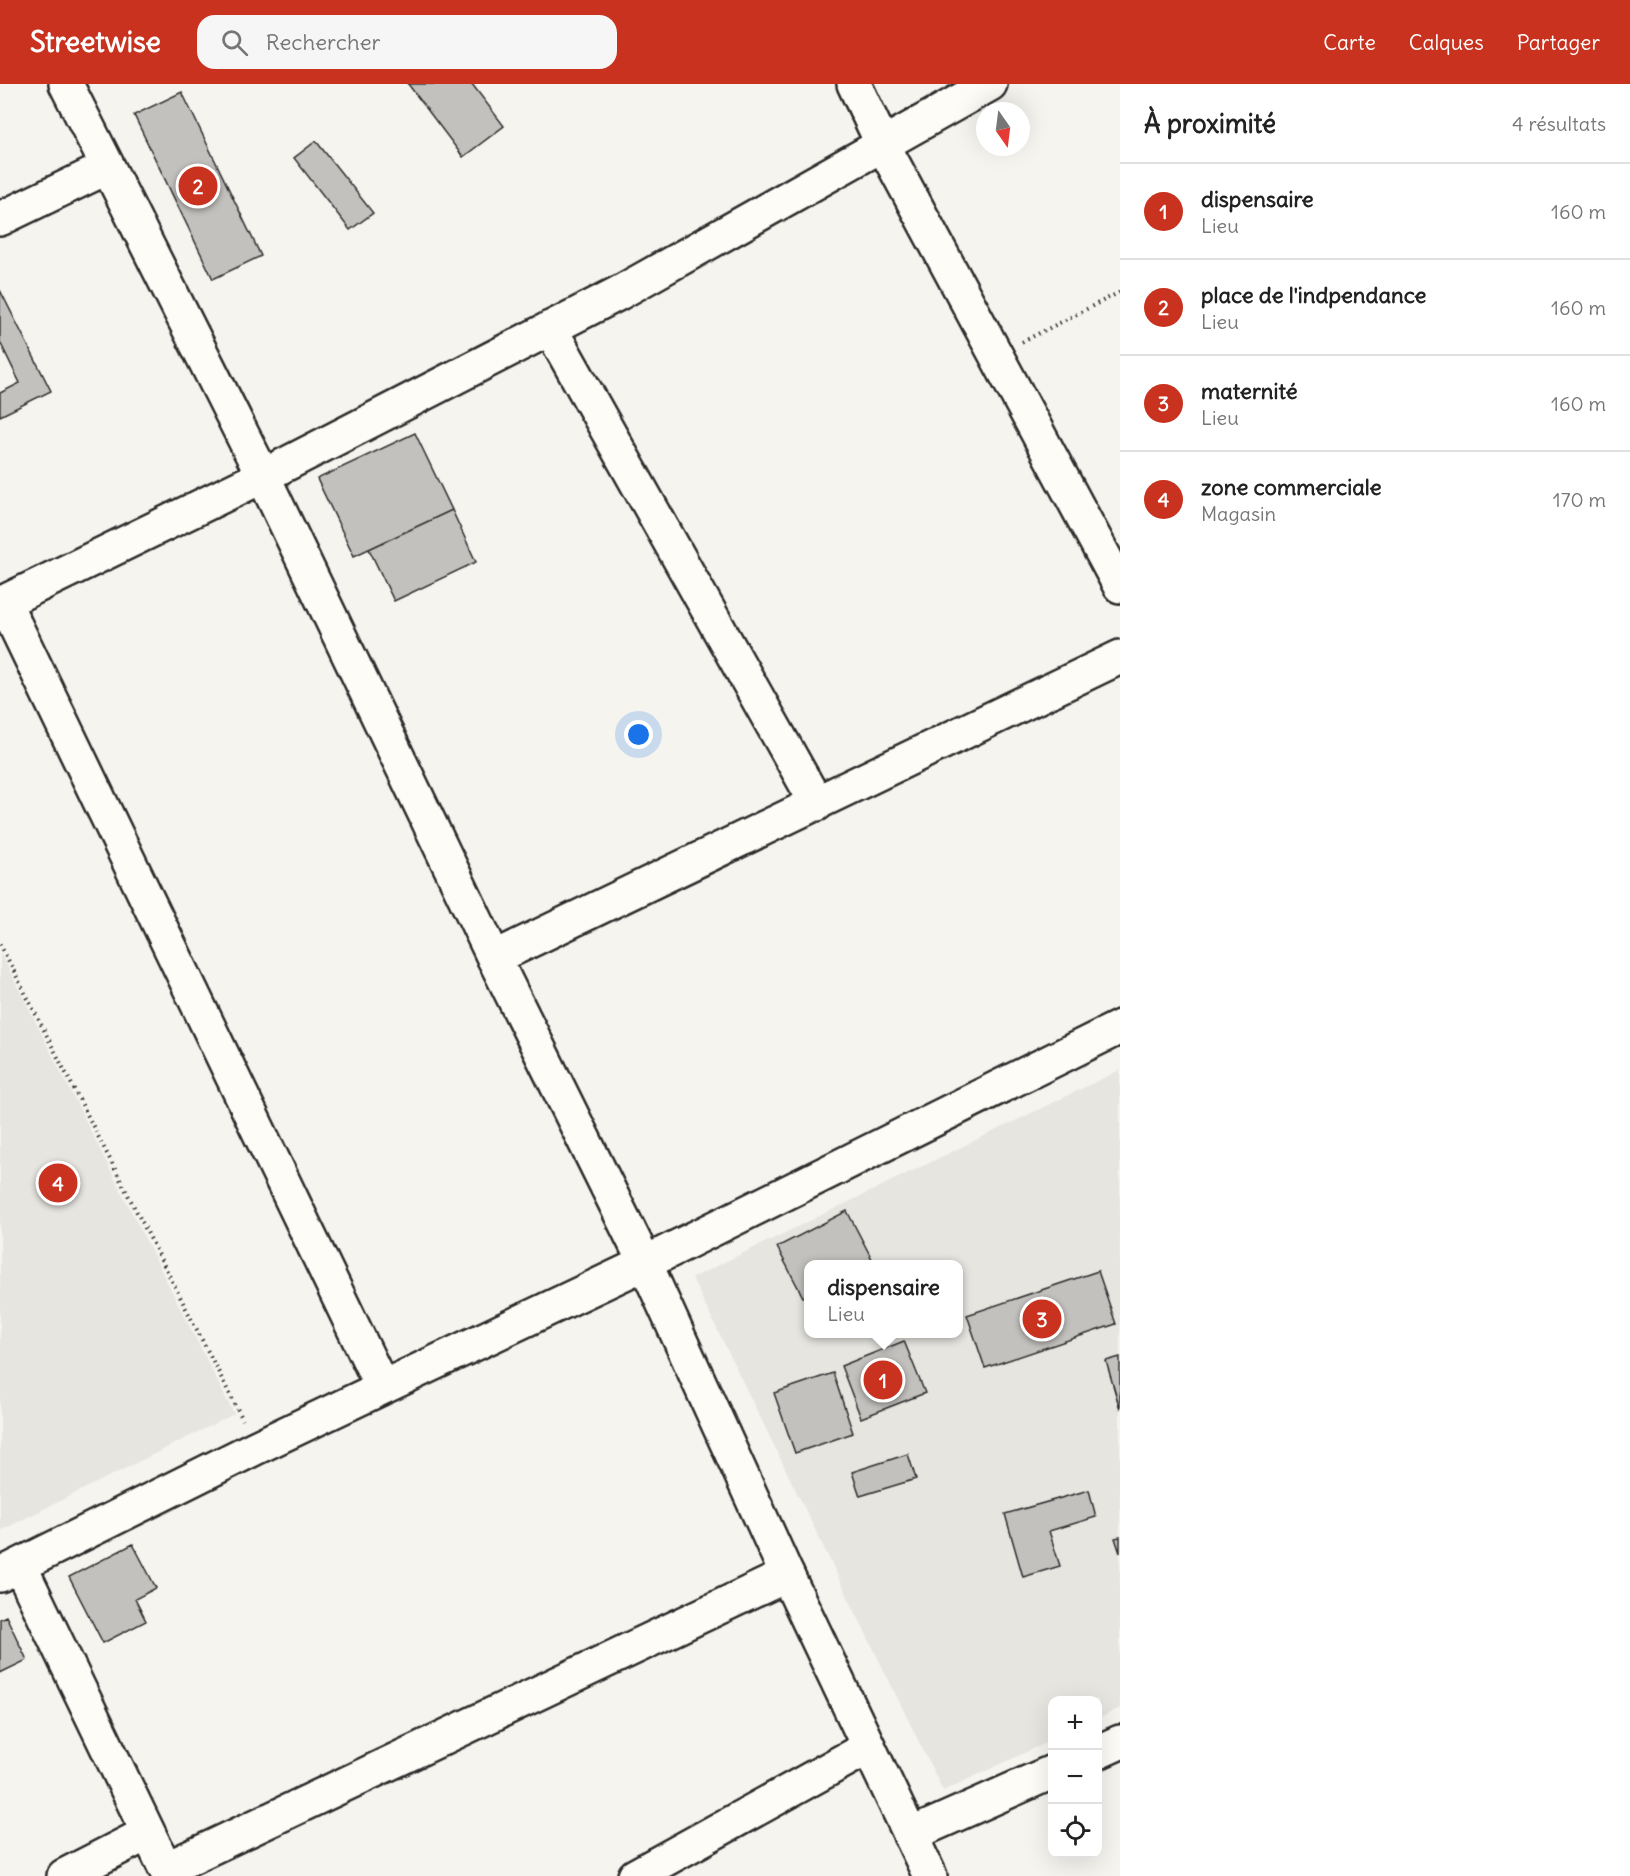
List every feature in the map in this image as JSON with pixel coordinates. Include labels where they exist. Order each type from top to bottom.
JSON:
[{"type":"street","points":[[66,84],[263,476],[494,958],[645,1263],[867,1748],[930,1876]]},
{"type":"street","points":[[854,84],[883,145],[1120,586]]},
{"type":"street","points":[[382,1387],[4,602],[263,476],[619,293],[990,84]]},
{"type":"street","points":[[0,219],[108,167]]},
{"type":"street","points":[[550,328],[817,804]]},
{"type":"street","points":[[494,958],[1120,657]]},
{"type":"street","points":[[787,1575],[167,1873],[10,1570],[255,1448],[645,1263],[1120,1028]]},
{"type":"street","points":[[1102,1750],[1120,1742]]},
{"type":"street","points":[[635,1876],[867,1748]]},
{"type":"street","points":[[910,1835],[1048,1774]]},
{"type":"street","points":[[64,1876],[148,1833]]},
{"type":"path","points":[[995,356],[1120,292]]},
{"type":"path","points":[[0,944],[255,1448]]},
{"type":"shaded area","points":[[0,952],[234,1414],[0,1531]]},
{"type":"shaded area","points":[[1120,1070],[1120,1708],[1102,1717],[1102,1696],[1048,1696],[1048,1742],[943,1791],[692,1278]]},
{"type":"building","points":[[408,84],[472,84],[504,126],[463,157]]},
{"type":"building","points":[[182,92],[261,256],[213,279],[134,115]]},
{"type":"building","points":[[316,141],[373,213],[350,230],[294,158]]},
{"type":"building","points":[[0,290],[51,391],[0,416],[0,393],[20,383],[0,342]]},
{"type":"building","points":[[415,433],[452,510],[354,556],[317,479]]},
{"type":"building","points":[[452,510],[476,562],[394,601],[369,549]]},
{"type":"building","points":[[847,1211],[872,1260],[804,1260],[803,1297],[777,1247]]},
{"type":"building","points":[[1098,1271],[1116,1324],[985,1368],[967,1315]]},
{"type":"building","points":[[904,1341],[925,1393],[861,1418],[841,1366]]},
{"type":"building","points":[[1120,1357],[1120,1409],[1106,1361]]},
{"type":"building","points":[[833,1373],[853,1433],[795,1453],[774,1393]]},
{"type":"building","points":[[908,1454],[916,1479],[860,1496],[852,1472]]},
{"type":"building","points":[[1089,1490],[1096,1517],[1049,1531],[1060,1566],[1023,1577],[1005,1514]]},
{"type":"building","points":[[1120,1537],[1120,1553],[1115,1538]]},
{"type":"building","points":[[133,1544],[156,1588],[135,1599],[146,1621],[103,1643],[69,1577]]},
{"type":"building","points":[[6,1616],[27,1660],[0,1673],[0,1619]]},
{"type":"place","name":"place de l'indpendance","points":[[198,186]]},
{"type":"place","name":"zone commerciale","points":[[58,1183]]},
{"type":"place","name":"maternité","points":[[1042,1319]]},
{"type":"place","name":"dispensaire","points":[[883,1380]]}]
